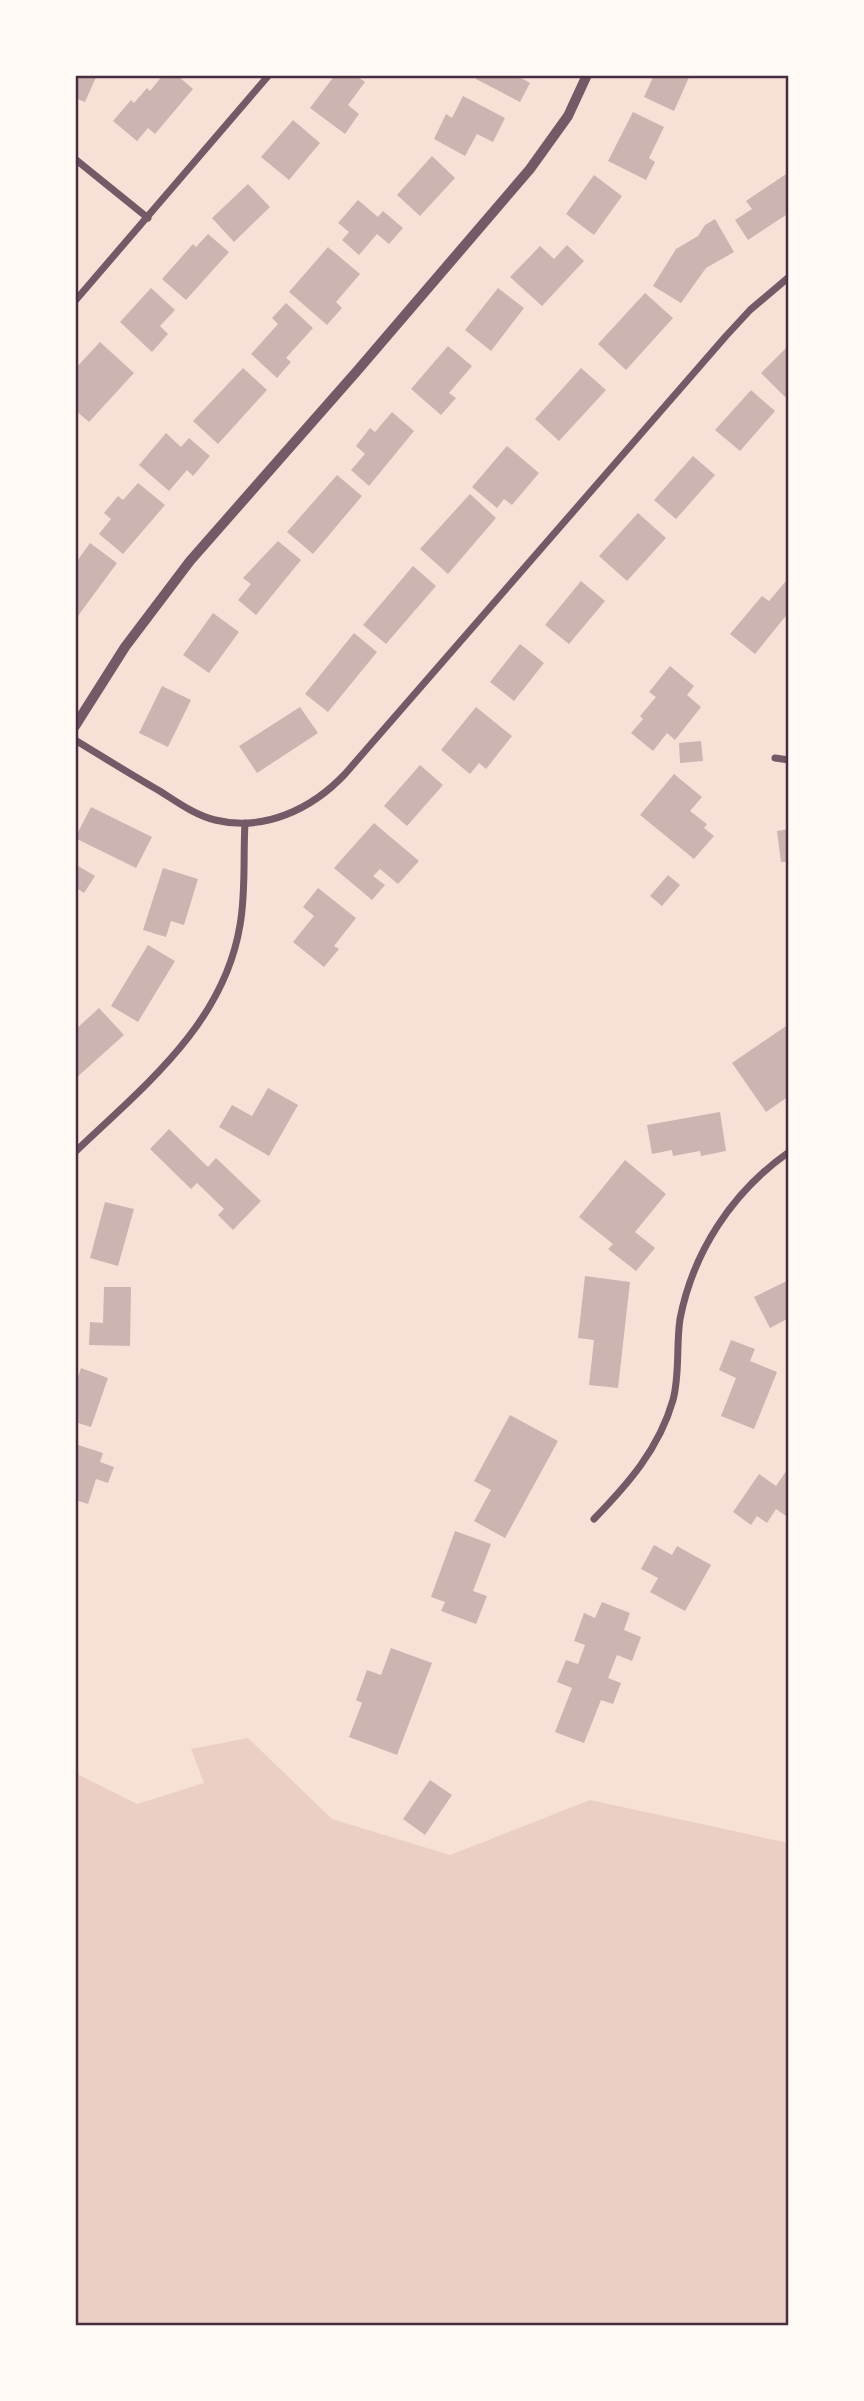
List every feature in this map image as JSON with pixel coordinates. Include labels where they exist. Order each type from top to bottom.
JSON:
[{"type":"street","points":[[75,301],[268,75]]},
{"type":"street","points":[[75,726],[125,647],[190,561],[358,371],[530,169],[568,116],[587,75]]},
{"type":"street","points":[[75,159],[148,218]]},
{"type":"street","points":[[75,740],[202,816],[225,822],[274,820],[323,796],[726,335],[789,276]]},
{"type":"street","points":[[775,758],[789,760]]},
{"type":"street","points":[[75,1152],[163,1067],[195,1030],[215,998],[229,965],[240,926],[245,823]]},
{"type":"street","points":[[594,1519],[623,1489],[649,1456],[664,1425],[674,1398],[680,1322],[688,1286],[700,1256],[737,1199],[789,1152]]},
{"type":"shaded area","points":[[248,1738],[332,1819],[450,1855],[590,1800],[789,1843],[789,2326],[75,2326],[75,1773],[137,1804],[204,1783],[191,1749]]},
{"type":"building","points":[[75,75],[97,75],[85,102],[75,98]]},
{"type":"building","points":[[163,75],[177,75],[193,89],[155,134],[148,128],[137,141],[113,121],[131,100],[134,103],[147,88],[150,91]]},
{"type":"building","points":[[335,75],[355,75],[365,82],[348,105],[359,114],[345,134],[310,108]]},
{"type":"building","points":[[478,75],[523,75],[521,78],[530,83],[520,102],[476,79]]},
{"type":"building","points":[[654,75],[690,75],[674,111],[644,97]]},
{"type":"building","points":[[463,96],[505,118],[493,142],[477,134],[465,156],[434,139],[446,114],[452,118]]},
{"type":"building","points":[[633,112],[664,127],[649,158],[655,162],[646,180],[608,161]]},
{"type":"building","points":[[293,120],[320,143],[289,180],[261,157]]},
{"type":"building","points":[[432,156],[455,178],[420,216],[397,195]]},
{"type":"building","points":[[789,172],[789,213],[748,240],[735,220],[752,209],[746,201]]},
{"type":"building","points":[[594,175],[622,196],[594,235],[566,214]]},
{"type":"building","points":[[248,184],[270,207],[234,242],[212,218]]},
{"type":"building","points":[[358,200],[378,217],[383,211],[403,228],[389,244],[377,234],[359,255],[342,240],[349,232],[338,223]]},
{"type":"building","points":[[715,219],[734,252],[706,268],[681,303],[653,286],[676,249],[698,236],[705,225]]},
{"type":"building","points":[[208,234],[229,252],[186,300],[162,279],[193,244],[196,247]]},
{"type":"building","points":[[567,245],[584,261],[542,306],[510,277],[540,246],[554,259]]},
{"type":"building","points":[[328,247],[360,274],[336,302],[342,308],[327,325],[289,292]]},
{"type":"building","points":[[151,288],[175,310],[160,326],[168,334],[152,352],[120,322]]},
{"type":"building","points":[[498,288],[524,308],[491,351],[465,330]]},
{"type":"building","points":[[645,293],[673,318],[626,370],[598,344]]},
{"type":"building","points":[[286,303],[313,328],[286,358],[291,362],[277,378],[251,354],[278,324],[272,318]]},
{"type":"building","points":[[100,342],[134,373],[89,422],[75,410],[75,369]]},
{"type":"building","points":[[789,345],[789,394],[785,397],[761,373]]},
{"type":"building","points":[[448,346],[472,366],[449,393],[456,398],[441,415],[411,389]]},
{"type":"building","points":[[243,368],[267,390],[218,444],[193,421]]},
{"type":"building","points":[[581,368],[606,390],[559,441],[535,419]]},
{"type":"building","points":[[751,390],[775,411],[740,451],[715,430]]},
{"type":"building","points":[[392,412],[414,431],[369,486],[351,470],[365,454],[356,446],[370,428],[375,432]]},
{"type":"building","points":[[166,433],[181,447],[189,438],[210,456],[193,476],[187,470],[169,491],[139,465]]},
{"type":"building","points":[[507,446],[539,473],[512,505],[504,499],[497,508],[472,487]]},
{"type":"building","points":[[693,456],[715,475],[676,519],[654,500]]},
{"type":"building","points":[[337,475],[362,496],[313,554],[287,532]]},
{"type":"building","points":[[138,483],[165,505],[123,554],[99,534],[111,519],[104,513],[118,496],[123,500]]},
{"type":"building","points":[[470,494],[496,518],[448,574],[420,549]]},
{"type":"building","points":[[638,513],[666,538],[627,581],[599,556]]},
{"type":"building","points":[[278,541],[301,560],[256,615],[238,600],[251,584],[243,578]]},
{"type":"building","points":[[90,543],[117,563],[75,620],[75,564]]},
{"type":"building","points":[[413,566],[436,586],[386,644],[363,625]]},
{"type":"building","points":[[581,581],[605,601],[569,644],[545,625]]},
{"type":"building","points":[[786,581],[789,584],[789,612],[755,654],[730,634],[762,596],[769,601]]},
{"type":"building","points":[[213,613],[239,632],[209,673],[183,655]]},
{"type":"building","points":[[354,633],[377,652],[328,712],[305,694]]},
{"type":"building","points":[[520,644],[544,663],[514,701],[490,682]]},
{"type":"building","points":[[670,666],[694,686],[687,695],[701,707],[675,740],[667,733],[653,751],[631,733],[643,719],[640,716],[656,697],[649,692]]},
{"type":"building","points":[[162,686],[191,700],[168,747],[139,733]]},
{"type":"building","points":[[300,707],[318,733],[257,773],[239,746]]},
{"type":"building","points":[[476,707],[512,736],[486,769],[479,763],[470,774],[441,750]]},
{"type":"building","points":[[701,741],[703,761],[680,763],[679,743]]},
{"type":"building","points":[[420,765],[443,785],[407,826],[384,806]]},
{"type":"building","points":[[674,774],[702,797],[690,811],[707,824],[704,828],[714,836],[694,859],[640,815]]},
{"type":"building","points":[[91,807],[152,837],[136,868],[75,838]]},
{"type":"building","points":[[374,823],[419,861],[398,884],[380,869],[373,876],[385,885],[372,900],[334,868]]},
{"type":"building","points":[[789,829],[789,862],[781,862],[777,831]]},
{"type":"building","points":[[75,864],[95,876],[84,893],[75,887]]},
{"type":"building","points":[[163,868],[198,879],[184,925],[171,921],[166,937],[143,930]]},
{"type":"building","points":[[668,875],[680,885],[662,906],[650,896]]},
{"type":"building","points":[[318,888],[356,918],[334,946],[339,949],[324,967],[293,942],[314,916],[303,907]]},
{"type":"building","points":[[148,945],[175,961],[138,1022],[111,1006]]},
{"type":"building","points":[[99,1008],[124,1035],[75,1079],[75,1030]]},
{"type":"building","points":[[789,1024],[789,1090],[786,1092],[789,1096],[766,1112],[732,1063]]},
{"type":"building","points":[[268,1088],[298,1105],[269,1156],[219,1127],[232,1105],[252,1116]]},
{"type":"building","points":[[720,1112],[726,1151],[701,1156],[700,1151],[673,1156],[672,1150],[652,1154],[647,1125]]},
{"type":"building","points":[[169,1129],[208,1167],[216,1158],[261,1201],[233,1230],[218,1215],[224,1209],[197,1183],[191,1189],[150,1149]]},
{"type":"building","points":[[625,1160],[666,1194],[635,1232],[655,1248],[636,1271],[608,1249],[613,1244],[579,1217]]},
{"type":"building","points":[[105,1202],[134,1209],[118,1266],[90,1258]]},
{"type":"building","points":[[585,1276],[630,1282],[618,1388],[589,1385],[594,1340],[578,1338]]},
{"type":"building","points":[[789,1280],[789,1318],[770,1328],[754,1297]]},
{"type":"building","points":[[104,1287],[131,1287],[130,1346],[89,1345],[90,1322],[103,1323]]},
{"type":"building","points":[[731,1340],[755,1349],[750,1361],[777,1372],[754,1429],[721,1416],[736,1378],[719,1370]]},
{"type":"building","points":[[81,1368],[108,1378],[91,1427],[75,1422],[75,1385]]},
{"type":"building","points":[[510,1415],[558,1441],[505,1538],[474,1521],[491,1490],[474,1481]]},
{"type":"building","points":[[75,1444],[103,1453],[100,1462],[114,1467],[108,1483],[96,1479],[88,1504],[75,1500]]},
{"type":"building","points":[[789,1467],[789,1518],[776,1509],[767,1523],[757,1516],[751,1525],[733,1512],[759,1474],[776,1486]]},
{"type":"building","points":[[455,1531],[491,1544],[473,1591],[487,1596],[476,1624],[441,1611],[445,1602],[431,1597]]},
{"type":"building","points":[[654,1545],[672,1555],[677,1546],[711,1565],[685,1611],[650,1592],[658,1578],[641,1569]]},
{"type":"building","points":[[602,1602],[630,1613],[624,1630],[641,1637],[632,1661],[617,1655],[608,1678],[621,1683],[613,1704],[601,1700],[584,1743],[555,1732],[572,1688],[557,1682],[566,1660],[578,1664],[585,1645],[574,1641],[584,1613],[595,1618]]},
{"type":"building","points":[[391,1648],[432,1663],[397,1755],[349,1737],[362,1703],[356,1700],[367,1670],[381,1675]]},
{"type":"building","points":[[430,1780],[452,1795],[425,1835],[403,1819]]}]
